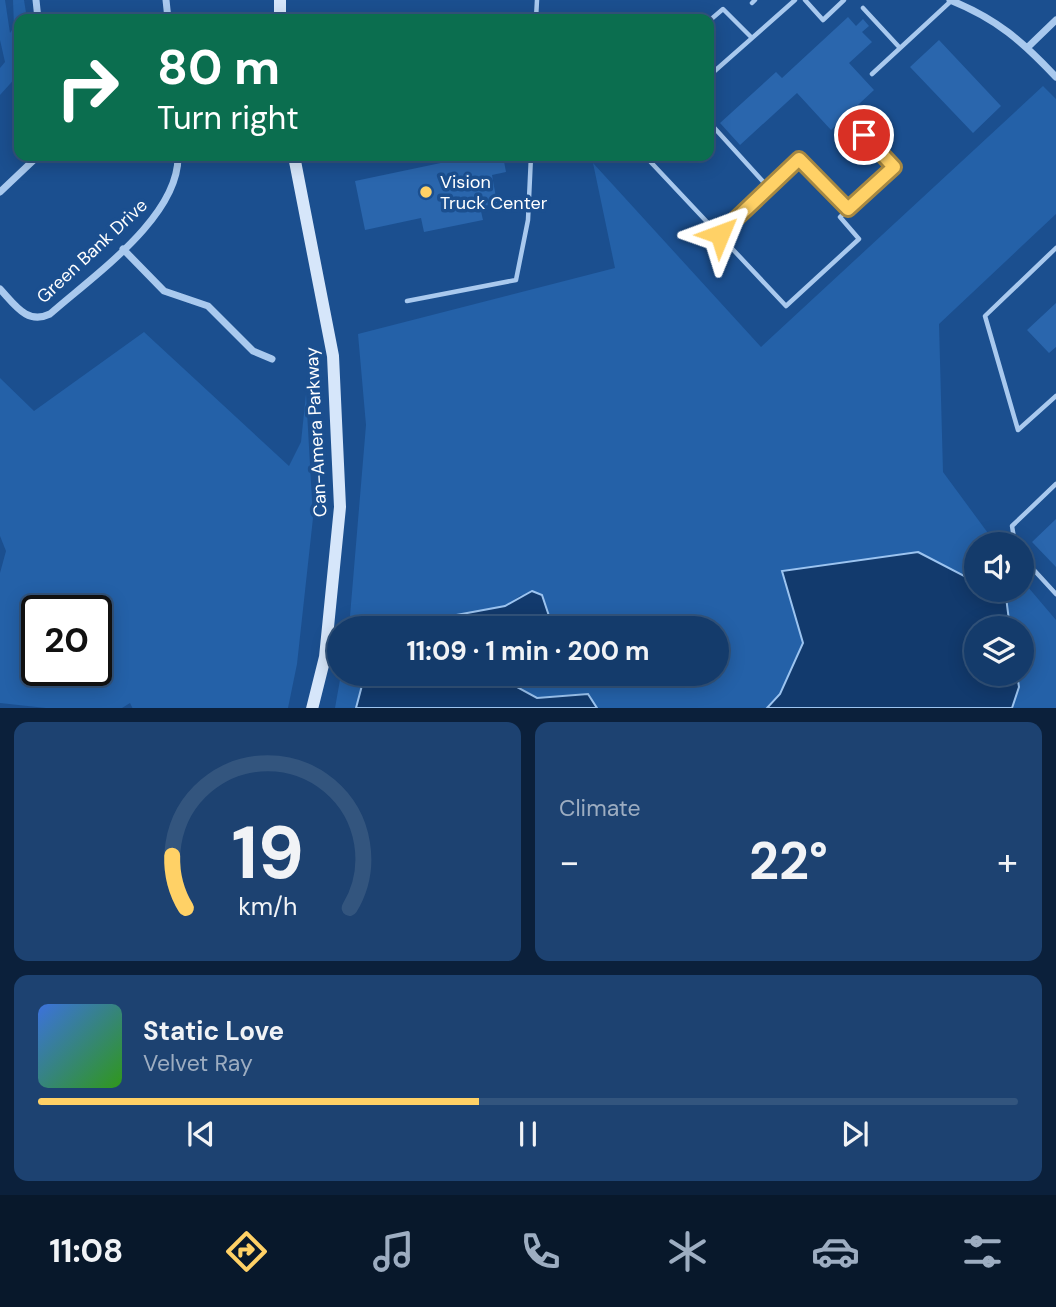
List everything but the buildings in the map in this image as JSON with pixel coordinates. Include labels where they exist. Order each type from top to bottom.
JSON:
[{"type":"main road","name":"Can-Amera Parkway","points":[[295,161],[332,356],[340,507],[325,657],[312,708]]},
{"type":"street","points":[[951,0],[985,14],[1028,47],[1056,77]]},
{"type":"street","points":[[1028,47],[1056,20]]},
{"type":"street","points":[[0,192],[33,161]]},
{"type":"street","name":"Green Bank Drive","points":[[0,289],[24,315],[41,319],[50,314],[123,249],[166,201],[176,176],[178,161]]},
{"type":"street","points":[[123,249],[164,291],[208,306],[253,351],[272,359]]},
{"type":"lane","points":[[714,71],[795,0]]},
{"type":"lane","points":[[805,0],[823,20],[844,0]]},
{"type":"lane","points":[[872,74],[951,0]]},
{"type":"lane","points":[[863,8],[900,48]]},
{"type":"lane","points":[[714,17],[723,9],[751,37]]},
{"type":"lane","points":[[714,128],[768,187]]},
{"type":"lane","points":[[650,161],[786,306],[859,239],[840,217],[894,167],[864,135]]},
{"type":"lane","points":[[720,234],[799,159],[848,209]]},
{"type":"lane","points":[[407,301],[516,280],[528,220],[531,161]]},
{"type":"lane","points":[[1056,248],[985,316],[1018,430],[1056,396]]},
{"type":"lane","points":[[1013,532],[1012,526],[1056,484]]},
{"type":"lane","points":[[1034,570],[1056,594]]},
{"type":"shaded area","points":[[0,0],[5,0],[10,33],[14,27],[14,80],[0,95],[0,68],[5,62],[0,40]]},
{"type":"shaded area","points":[[13,0],[24,0],[26,14],[14,14],[14,27]]},
{"type":"shaded area","points":[[1043,86],[1056,99],[1056,214],[939,324],[943,472],[987,532],[964,532],[964,576],[918,552],[782,571],[803,643],[780,694],[767,708],[596,708],[587,694],[537,698],[515,686],[729,686],[729,616],[541,616],[521,595],[505,606],[451,616],[350,616],[366,425],[358,334],[615,268],[593,163],[761,347]]},
{"type":"shaded area","points":[[144,332],[289,466],[301,442],[306,394],[313,518],[297,664],[288,708],[132,708],[130,703],[122,708],[46,708],[0,703],[0,573],[6,551],[0,536],[0,378],[34,411]]},
{"type":"shaded area","points":[[918,552],[964,576],[964,602],[1007,602],[1008,616],[964,616],[964,686],[1019,686],[1012,708],[767,708],[780,694],[803,643],[782,571]]},
{"type":"shaded area","points":[[532,591],[542,595],[549,616],[451,616],[505,606]]},
{"type":"shaded area","points":[[1034,594],[1056,620],[1056,708],[1012,708],[1019,686],[1034,686],[1034,616],[1008,616],[1007,602],[1034,602]]},
{"type":"shaded area","points":[[339,686],[362,686],[356,708],[335,708]]},
{"type":"shaded area","points":[[362,686],[515,686],[537,698],[588,694],[597,708],[356,708]]},
{"type":"place","name":"Vision Truck Center","points":[[426,192]]},
{"type":"route","points":[[720,234],[799,159],[848,209],[894,167],[864,135]]}]
